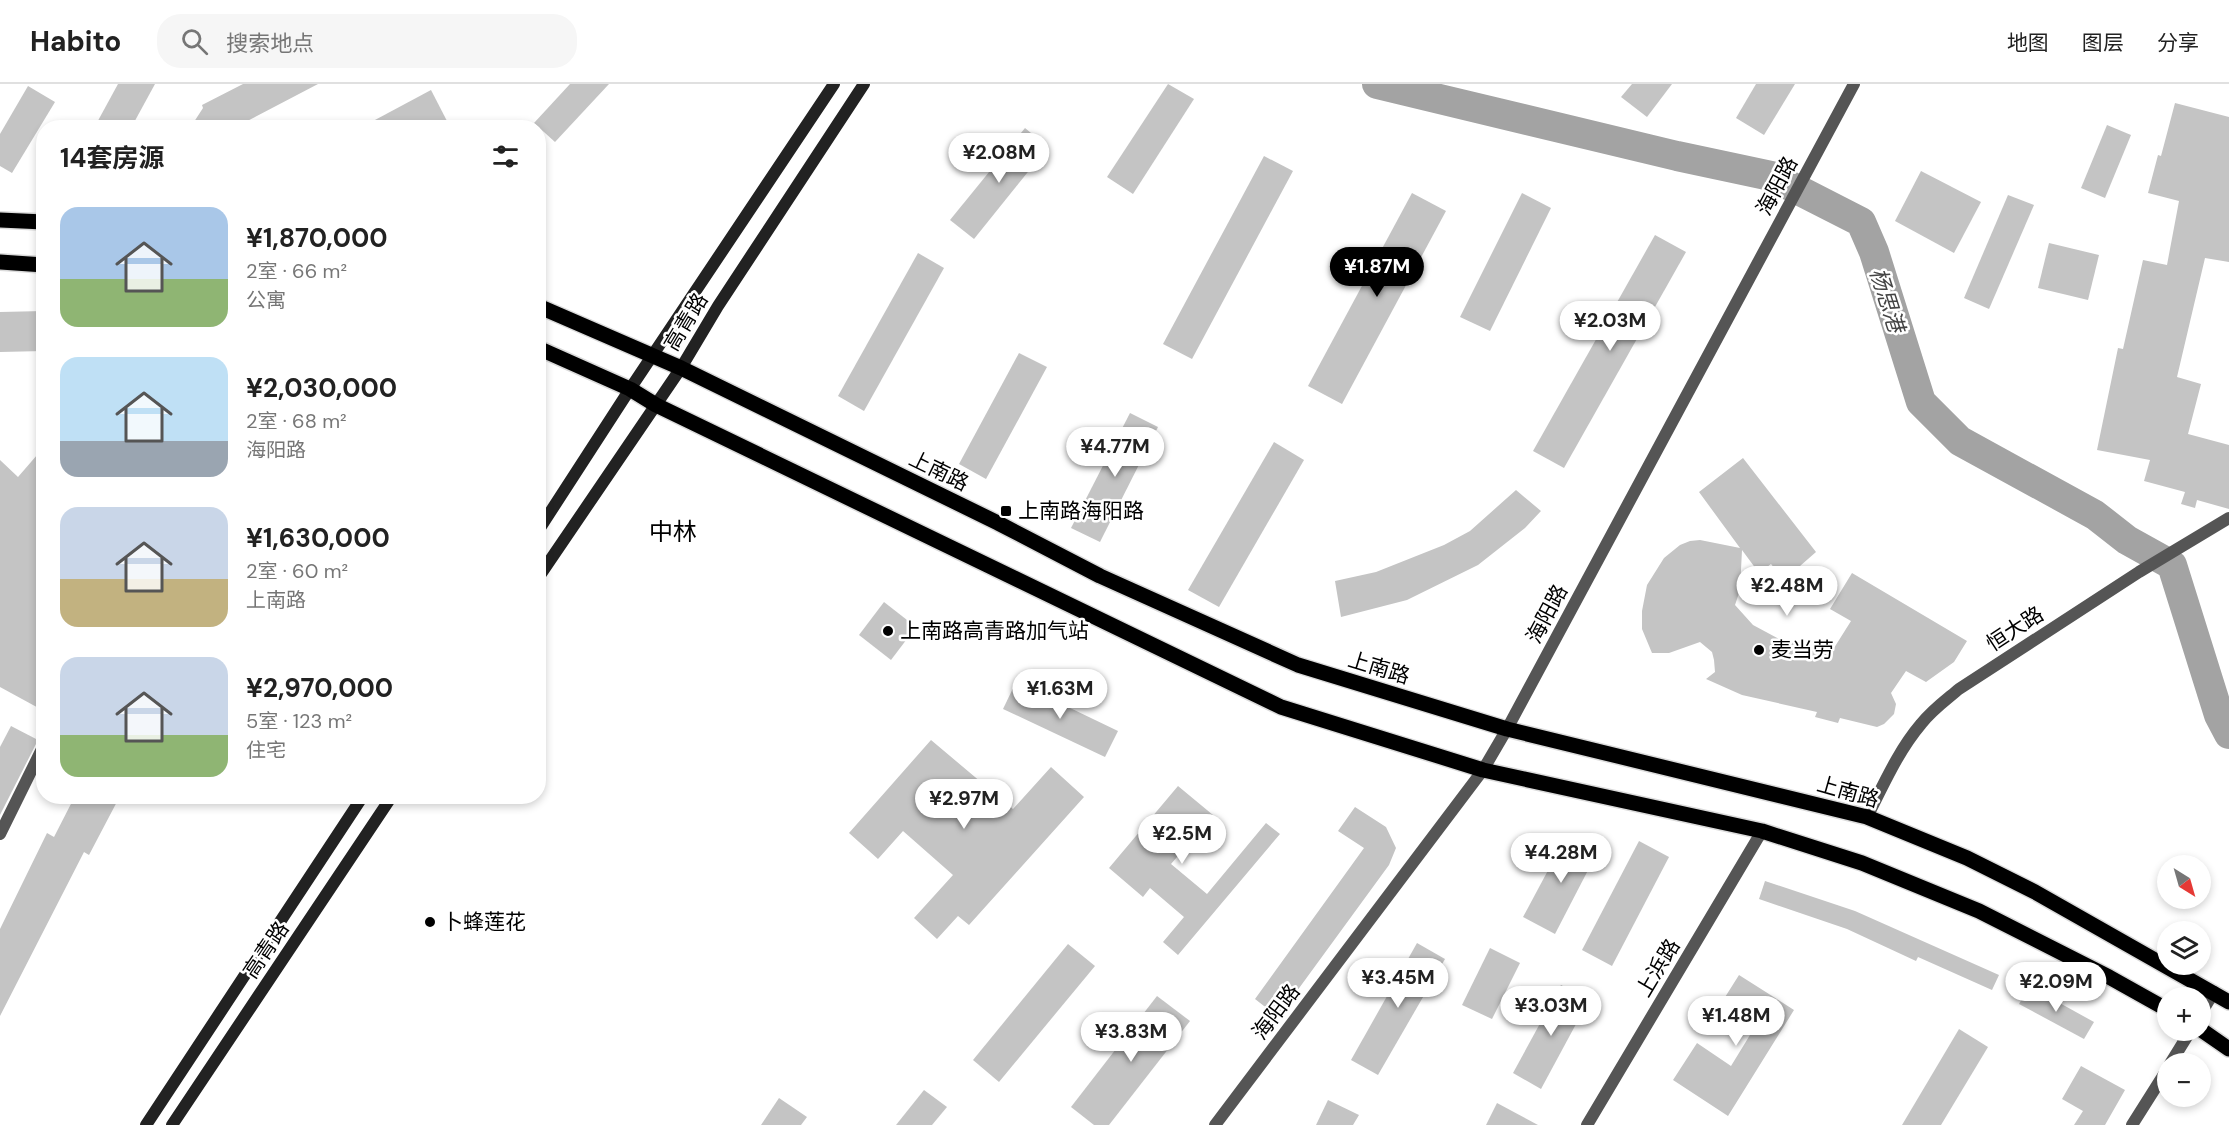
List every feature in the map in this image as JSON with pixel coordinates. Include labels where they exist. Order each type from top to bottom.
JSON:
[{"type":"main road","name":"高青路","points":[[546,519],[834,84]]},
{"type":"main road","name":"高青路","points":[[546,566],[681,368],[718,306],[864,84]]},
{"type":"main road","points":[[0,220],[36,222]]},
{"type":"main road","points":[[0,262],[36,264]]},
{"type":"main road","name":"上南路","points":[[546,310],[681,368],[998,523],[1100,576],[1298,665],[1507,729],[1867,817],[1967,858],[2035,892],[2229,1002]]},
{"type":"main road","points":[[546,352],[630,389],[656,405],[1281,707],[1483,770],[1762,831],[1862,862],[1979,911],[2109,976],[2157,1004]]},
{"type":"main road","name":"高青路","points":[[146,1125],[358,804]]},
{"type":"main road","name":"高青路","points":[[172,1125],[387,804]]},
{"type":"main road","points":[[2211,1036],[2229,1048]]},
{"type":"street","name":"海阳路","points":[[1215,1125],[1483,770],[1854,84]]},
{"type":"street","name":"恒大路","points":[[1867,817],[1906,744],[1921,723],[1939,705],[1959,689],[2139,572],[2229,518]]},
{"type":"street","points":[[0,834],[36,761]]},
{"type":"street","name":"上浜路","points":[[1587,1125],[1762,831]]},
{"type":"street","points":[[2211,997],[2214,992]]},
{"type":"street","points":[[2132,1125],[2157,1085]]},
{"type":"building","points":[[118,84],[155,84],[135,120],[98,120]]},
{"type":"building","points":[[243,84],[318,84],[249,120],[195,120],[203,108],[202,105]]},
{"type":"building","points":[[570,84],[609,84],[555,142],[546,134],[546,120],[537,120]]},
{"type":"building","points":[[1168,84],[1194,99],[1133,194],[1107,177]]},
{"type":"building","points":[[1632,84],[1672,84],[1647,117],[1621,97]]},
{"type":"building","points":[[1756,84],[1795,84],[1764,135],[1736,118]]},
{"type":"building","points":[[28,86],[55,102],[44,120],[36,120],[36,133],[12,173],[0,166],[0,134]]},
{"type":"building","points":[[431,90],[446,120],[375,120]]},
{"type":"building","points":[[2175,103],[2229,117],[2229,262],[2205,258],[2177,377],[2201,384],[2188,434],[2229,445],[2229,509],[2197,500],[2195,508],[2181,504],[2185,492],[2144,481],[2150,460],[2097,450],[2118,348],[2123,349],[2143,260],[2167,265],[2179,201],[2148,193],[2158,155],[2161,156]]},
{"type":"building","points":[[2107,125],[2131,135],[2105,198],[2081,188]]},
{"type":"building","points":[[1025,128],[1048,147],[974,239],[950,220]]},
{"type":"building","points":[[1264,156],[1293,171],[1192,359],[1163,344]]},
{"type":"building","points":[[1921,171],[1981,202],[1954,253],[1895,221]]},
{"type":"building","points":[[1412,193],[1446,211],[1342,404],[1308,386]]},
{"type":"building","points":[[1522,193],[1551,208],[1490,331],[1460,317]]},
{"type":"building","points":[[2008,195],[2034,205],[1989,309],[1964,298]]},
{"type":"building","points":[[1655,235],[1686,252],[1564,468],[1533,451]]},
{"type":"building","points":[[2049,243],[2099,255],[2088,300],[2038,288]]},
{"type":"building","points":[[918,253],[944,268],[864,411],[838,396]]},
{"type":"building","points":[[36,311],[36,351],[0,352],[0,312]]},
{"type":"building","points":[[1019,353],[1047,367],[986,479],[959,464]]},
{"type":"building","points":[[1130,413],[1158,427],[1100,542],[1071,528]]},
{"type":"building","points":[[1274,442],[1304,460],[1219,607],[1188,590]]},
{"type":"building","points":[[36,456],[36,707],[0,687],[0,460],[18,477]]},
{"type":"building","points":[[1743,458],[1816,552],[1784,580],[1771,564],[1759,573],[1742,550],[1740,590],[1735,605],[1753,625],[1783,641],[1834,648],[1851,621],[1830,609],[1852,573],[1967,641],[1954,662],[1926,682],[1906,671],[1891,693],[1896,704],[1894,714],[1884,724],[1877,727],[1840,718],[1838,723],[1815,717],[1817,712],[1742,695],[1706,679],[1715,672],[1714,660],[1712,652],[1700,642],[1669,653],[1652,653],[1642,629],[1642,611],[1647,585],[1664,558],[1680,545],[1690,541],[1700,540],[1740,548],[1699,492]]},
{"type":"building","points":[[1516,490],[1541,511],[1525,528],[1478,565],[1407,600],[1341,617],[1335,581],[1376,572],[1444,545],[1470,531]]},
{"type":"building","name":"上南路高青路加气站","points":[[884,602],[916,627],[891,660],[859,635]]},
{"type":"building","points":[[1016,682],[1118,731],[1105,757],[1003,709]]},
{"type":"building","points":[[11,726],[36,739],[36,744],[0,815],[0,747]]},
{"type":"building","points":[[931,740],[1013,809],[1051,767],[1084,797],[969,925],[958,916],[937,939],[914,918],[953,875],[903,831],[878,859],[849,833]]},
{"type":"building","points":[[1178,786],[1213,815],[1171,864],[1207,894],[1266,823],[1280,834],[1178,955],[1163,942],[1184,917],[1150,888],[1143,897],[1109,868]]},
{"type":"building","points":[[71,804],[116,804],[89,855],[84,852],[0,1016],[0,929],[47,833],[54,837]]},
{"type":"building","points":[[1355,807],[1386,827],[1396,848],[1389,865],[1278,1017],[1255,999],[1364,848],[1338,831]]},
{"type":"building","points":[[1568,833],[1599,849],[1555,934],[1523,917]]},
{"type":"building","points":[[1639,841],[1669,857],[1612,966],[1582,950]]},
{"type":"building","points":[[1765,881],[1855,911],[1999,975],[1992,990],[1918,957],[1916,961],[1847,929],[1759,899]]},
{"type":"building","points":[[1417,943],[1445,959],[1378,1075],[1351,1060]]},
{"type":"building","points":[[1068,944],[1095,966],[999,1082],[973,1060]]},
{"type":"building","points":[[1490,948],[1520,963],[1492,1019],[1462,1005]]},
{"type":"building","points":[[1739,975],[1794,1010],[1728,1116],[1673,1080],[1697,1043],[1731,1066],[1750,1035],[1715,1013]]},
{"type":"building","points":[[1561,985],[1589,1000],[1541,1089],[1513,1073]]},
{"type":"building","points":[[2029,986],[2094,1022],[2084,1039],[2019,1004]]},
{"type":"building","points":[[1157,996],[1190,1021],[1109,1125],[1094,1125],[1071,1107]]},
{"type":"building","points":[[1959,1029],[1988,1047],[1941,1125],[1902,1125]]},
{"type":"building","points":[[2081,1066],[2125,1090],[2105,1125],[2074,1125],[2083,1111],[2062,1099]]},
{"type":"building","points":[[924,1090],[947,1107],[932,1125],[896,1125]]},
{"type":"building","points":[[779,1098],[807,1117],[801,1125],[761,1125]]},
{"type":"building","points":[[1328,1100],[1359,1115],[1353,1125],[1316,1125]]},
{"type":"building","points":[[1497,1103],[1538,1125],[1486,1125]]},
{"type":"waterway","name":"杨思港","points":[[1377,84],[1677,156],[1771,176],[1861,222],[1874,252],[1921,402],[1960,441],[2095,515],[2127,540],[2172,565],[2219,715],[2229,734]]},
{"type":"place","name":"上南路海阳路","points":[[1006,511]]},
{"type":"place","name":"上南路高青路加气站","points":[[888,631]]},
{"type":"place","name":"麦当劳","points":[[1759,650]]},
{"type":"place","name":"卜蜂莲花","points":[[430,922]]},
{"type":"district","name":"中林","points":[[673,531]]}]
